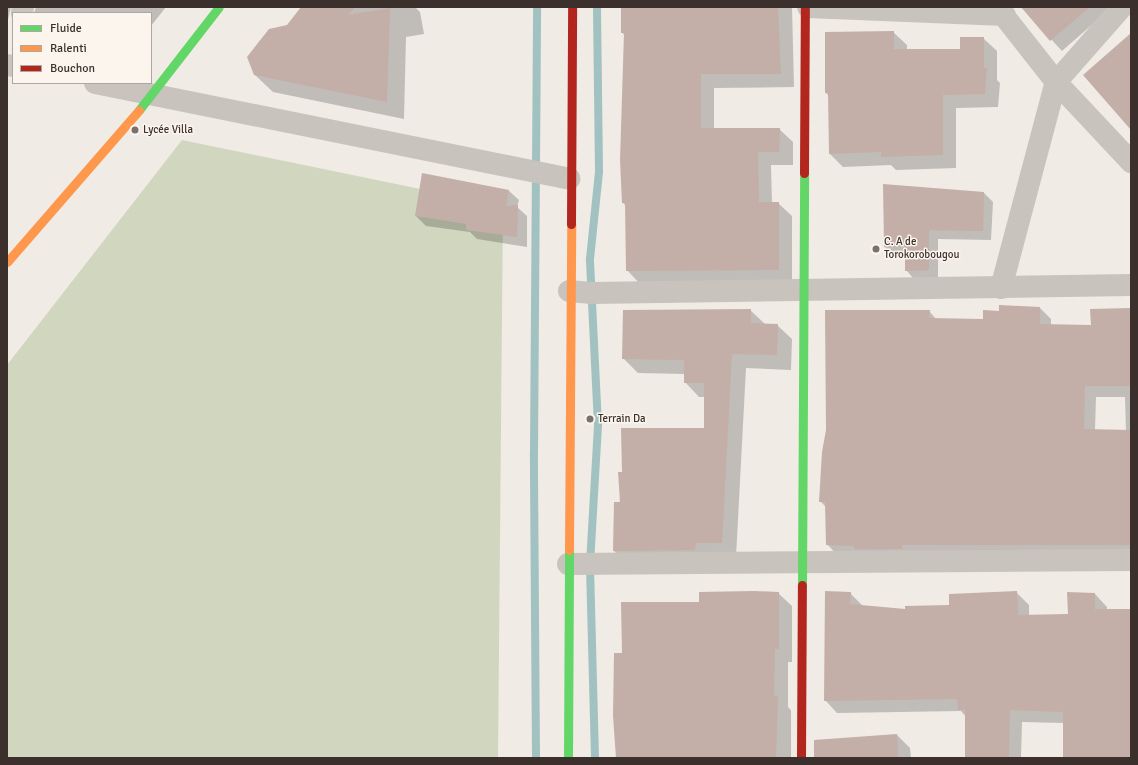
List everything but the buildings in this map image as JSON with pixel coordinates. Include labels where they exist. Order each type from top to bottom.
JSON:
[{"type":"main road","points":[[7,262],[152,94],[219,7]]},
{"type":"main road","points":[[568,758],[569,179],[572,7]]},
{"type":"main road","points":[[801,758],[805,7]]},
{"type":"street","points":[[808,7],[1001,11],[1056,82],[1131,162]]},
{"type":"street","points":[[1001,288],[1056,82],[1122,7]]},
{"type":"street","points":[[101,84],[569,179]]},
{"type":"street","points":[[569,291],[592,293],[1131,285]]},
{"type":"street","points":[[568,564],[1131,560]]},
{"type":"green space","points":[[182,140],[503,206],[498,758],[7,758],[7,365]]},
{"type":"waterway","points":[[536,758],[534,452],[537,7]]},
{"type":"waterway","points":[[595,758],[590,564],[598,425],[590,259],[599,172],[597,7]]},
{"type":"traffic: fast","points":[[139,110],[219,7]]},
{"type":"traffic: fast","points":[[802,585],[804,173]]},
{"type":"traffic: fast","points":[[568,758],[569,550]]},
{"type":"traffic: slow","points":[[7,262],[139,110]]},
{"type":"traffic: slow","points":[[569,550],[571,224]]},
{"type":"traffic: jam","points":[[571,224],[572,7]]},
{"type":"traffic: jam","points":[[804,173],[805,7]]},
{"type":"traffic: jam","points":[[801,758],[802,585]]},
{"type":"place","name":"Lycée Villa","points":[[135,130]]},
{"type":"place","name":"C. A de Torokorobougou","points":[[876,249]]},
{"type":"place","name":"Terrain Da","points":[[590,419]]}]
